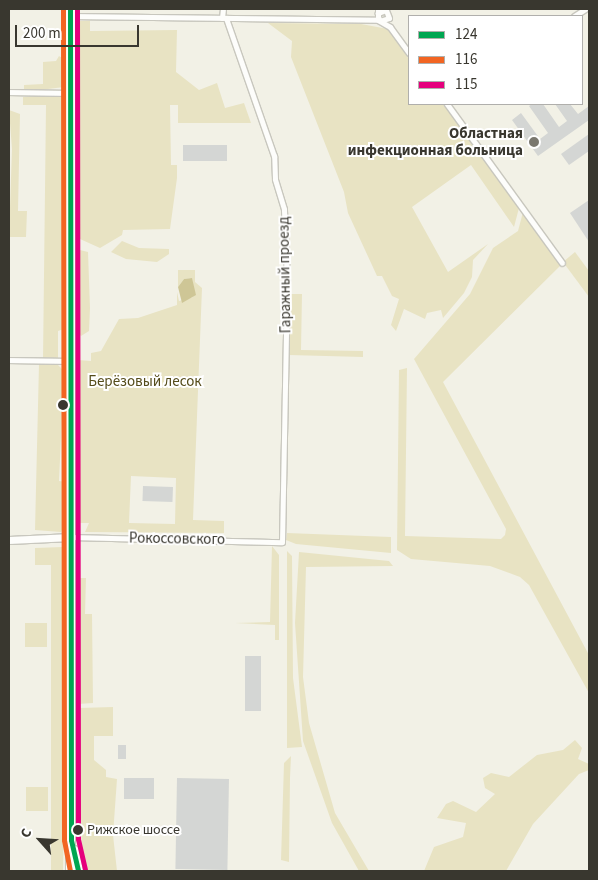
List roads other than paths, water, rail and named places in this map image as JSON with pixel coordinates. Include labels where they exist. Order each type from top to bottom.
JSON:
[{"type":"highway","points":[[70,13],[68,361],[71,537],[70,871]]},
{"type":"highway","points":[[71,840],[78,871]]},
{"type":"main road","points":[[9,540],[71,537]]},
{"type":"street","points":[[86,16],[87,9]]},
{"type":"street","points":[[126,9],[126,16]]},
{"type":"street","points":[[166,9],[166,17]]},
{"type":"street","points":[[223,9],[224,18]]},
{"type":"street","points":[[369,20],[383,11]]},
{"type":"street","points":[[382,22],[383,11]]},
{"type":"street","points":[[383,11],[390,27],[408,52]]},
{"type":"street","points":[[70,13],[86,16],[369,20],[382,22],[390,27]]},
{"type":"street","name":"Гаражный проезд","points":[[224,18],[274,156],[275,179],[284,208],[287,279],[282,542]]},
{"type":"street","points":[[9,92],[70,92]]},
{"type":"street","points":[[450,105],[562,263]]},
{"type":"street","points":[[9,360],[68,361]]},
{"type":"street","name":"Рокоссовского","points":[[71,537],[282,542]]},
{"type":"place","name":"Областная инфекционная больница","points":[[534,142]]},
{"type":"place","name":"Рижское шоссе","points":[[78,830]]},
{"type":"park label","name":"Берёзовый лесок","points":[[145,382]]}]
